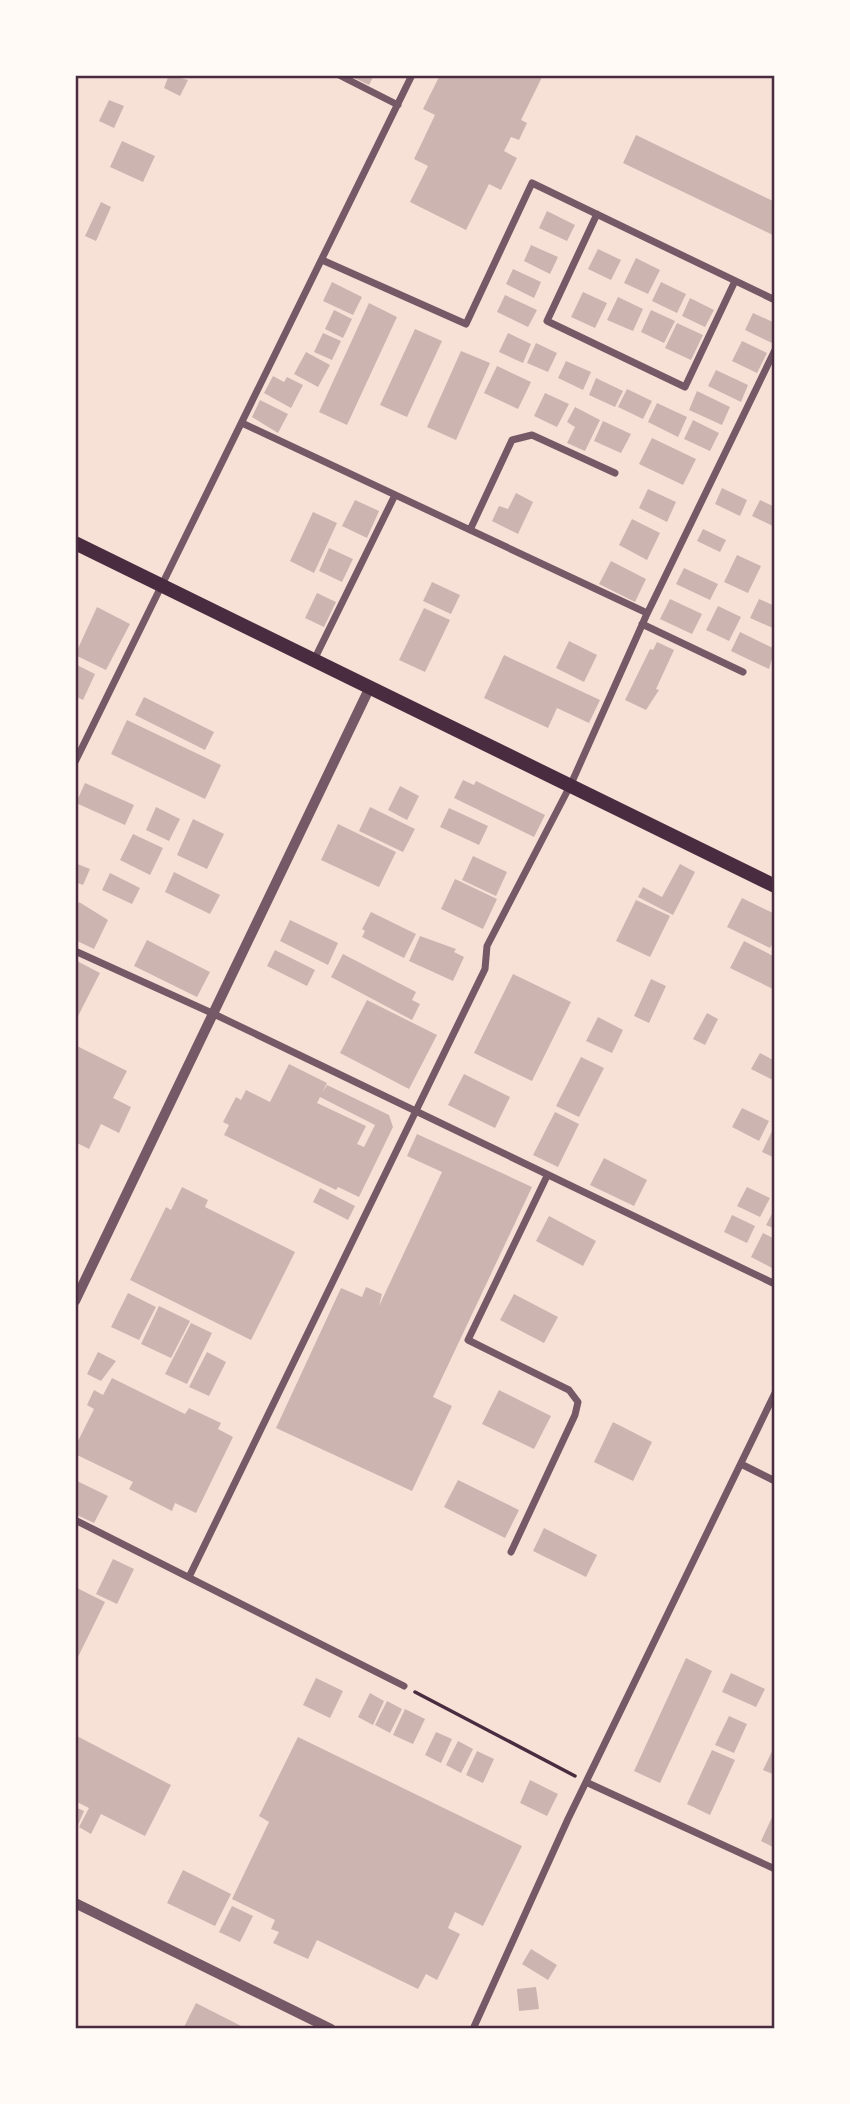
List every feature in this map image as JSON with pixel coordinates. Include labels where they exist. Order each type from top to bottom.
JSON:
[{"type":"main road","points":[[75,543],[775,886]]},
{"type":"street","points":[[339,75],[398,105]]},
{"type":"street","points":[[75,762],[412,75]]},
{"type":"street","points":[[322,260],[466,324],[532,183],[775,300]]},
{"type":"street","points":[[597,215],[547,321],[685,387],[735,281]]},
{"type":"street","points":[[190,1575],[413,1112],[485,969],[487,946],[571,784],[642,624],[775,350]]},
{"type":"street","points":[[242,423],[647,614]]},
{"type":"street","points":[[470,530],[512,440],[532,435],[615,473]]},
{"type":"street","points":[[314,660],[395,495]]},
{"type":"street","points":[[642,624],[743,671]]},
{"type":"street","points":[[75,1301],[370,687]]},
{"type":"street","points":[[75,951],[214,1014],[775,1284]]},
{"type":"street","points":[[511,1552],[575,1415],[578,1402],[569,1390],[468,1340],[547,1176]]},
{"type":"street","points":[[473,2029],[568,1819],[775,1393]]},
{"type":"street","points":[[741,1464],[775,1481]]},
{"type":"street","points":[[75,1520],[190,1575],[404,1686]]},
{"type":"street","points":[[587,1783],[775,1869]]},
{"type":"street","points":[[75,1903],[331,2029]]},
{"type":"path","points":[[404,1686],[587,1783]]},
{"type":"building","points":[[169,75],[188,80],[180,96],[164,88]]},
{"type":"building","points":[[348,75],[374,75],[369,85]]},
{"type":"building","points":[[440,75],[543,75],[521,120],[527,123],[519,140],[511,137],[504,151],[517,158],[501,190],[489,184],[466,230],[410,202],[428,166],[414,159],[435,115],[423,109]]},
{"type":"building","points":[[109,100],[124,106],[114,128],[99,121]]},
{"type":"building","points":[[636,135],[775,202],[775,236],[623,163]]},
{"type":"building","points":[[122,141],[155,156],[143,182],[110,167]]},
{"type":"building","points":[[101,202],[111,207],[96,241],[85,236]]},
{"type":"building","points":[[547,211],[575,225],[567,241],[539,228]]},
{"type":"building","points":[[531,245],[558,257],[550,274],[524,261]]},
{"type":"building","points":[[598,249],[621,260],[611,280],[588,269]]},
{"type":"building","points":[[636,258],[660,270],[648,294],[624,283]]},
{"type":"building","points":[[513,269],[541,282],[534,298],[506,284]]},
{"type":"building","points":[[332,282],[362,297],[353,315],[323,301]]},
{"type":"building","points":[[661,282],[686,294],[677,313],[652,301]]},
{"type":"building","points":[[583,292],[607,303],[595,328],[571,317]]},
{"type":"building","points":[[505,295],[537,310],[528,327],[497,312]]},
{"type":"building","points":[[618,297],[643,309],[633,331],[607,320]]},
{"type":"building","points":[[690,298],[714,310],[705,327],[682,316]]},
{"type":"building","points":[[369,303],[397,317],[347,425],[319,412]]},
{"type":"building","points":[[334,310],[352,319],[343,338],[325,329]]},
{"type":"building","points":[[651,310],[675,321],[664,343],[641,332]]},
{"type":"building","points":[[753,313],[775,323],[772,343],[745,330]]},
{"type":"building","points":[[677,323],[703,335],[691,360],[665,348]]},
{"type":"building","points":[[415,329],[442,341],[407,417],[380,405]]},
{"type":"building","points":[[323,333],[341,341],[332,360],[314,352]]},
{"type":"building","points":[[508,333],[531,344],[523,363],[499,352]]},
{"type":"building","points":[[742,341],[767,353],[757,373],[732,361]]},
{"type":"building","points":[[536,343],[557,353],[548,372],[527,363]]},
{"type":"building","points":[[461,351],[490,363],[456,440],[427,427]]},
{"type":"building","points":[[306,352],[330,365],[318,387],[294,374]]},
{"type":"building","points":[[566,361],[591,372],[583,390],[558,378]]},
{"type":"building","points":[[497,366],[531,382],[518,409],[484,393]]},
{"type":"building","points":[[716,370],[748,385],[741,402],[708,386]]},
{"type":"building","points":[[273,376],[284,382],[287,377],[303,385],[291,408],[264,393]]},
{"type":"building","points":[[596,378],[623,391],[615,407],[589,395]]},
{"type":"building","points":[[627,389],[652,401],[643,419],[618,407]]},
{"type":"building","points":[[697,391],[730,407],[722,425],[689,410]]},
{"type":"building","points":[[545,393],[569,404],[557,427],[534,416]]},
{"type":"building","points":[[260,400],[288,414],[278,433],[252,417]]},
{"type":"building","points":[[657,403],[687,417],[678,437],[648,422]]},
{"type":"building","points":[[575,407],[600,420],[585,451],[567,443],[575,427],[567,422]]},
{"type":"building","points":[[693,420],[719,433],[710,451],[684,439]]},
{"type":"building","points":[[603,421],[631,434],[621,453],[594,441]]},
{"type":"building","points":[[652,438],[696,459],[683,485],[639,464]]},
{"type":"building","points":[[722,488],[747,500],[740,516],[715,504]]},
{"type":"building","points":[[648,489],[676,502],[667,522],[639,508]]},
{"type":"building","points":[[516,493],[533,502],[518,534],[492,521],[499,506],[508,509]]},
{"type":"building","points":[[355,500],[379,511],[367,538],[342,526]]},
{"type":"building","points":[[760,500],[775,507],[775,527],[752,516]]},
{"type":"building","points":[[313,512],[337,523],[314,573],[290,561]]},
{"type":"building","points":[[632,519],[660,533],[647,560],[619,545]]},
{"type":"building","points":[[703,529],[726,540],[720,552],[697,541]]},
{"type":"building","points":[[329,548],[353,559],[342,582],[319,571]]},
{"type":"building","points":[[737,555],[761,566],[748,593],[724,582]]},
{"type":"building","points":[[611,561],[646,579],[635,602],[599,584]]},
{"type":"building","points":[[684,568],[718,584],[710,600],[676,584]]},
{"type":"building","points":[[432,582],[460,595],[451,614],[423,601]]},
{"type":"building","points":[[317,593],[336,602],[324,627],[305,618]]},
{"type":"building","points":[[670,599],[702,614],[692,634],[660,619]]},
{"type":"building","points":[[759,599],[775,606],[775,629],[750,618]]},
{"type":"building","points":[[718,606],[741,617],[729,641],[706,630]]},
{"type":"building","points":[[97,607],[130,624],[106,670],[75,655]]},
{"type":"building","points":[[424,608],[450,620],[425,672],[399,660]]},
{"type":"building","points":[[740,632],[775,649],[769,669],[731,651]]},
{"type":"building","points":[[569,641],[597,655],[584,682],[556,668]]},
{"type":"building","points":[[657,642],[674,650],[656,689],[659,690],[646,710],[625,700],[650,649],[653,650]]},
{"type":"building","points":[[504,655],[600,700],[589,723],[557,708],[548,728],[484,698]]},
{"type":"building","points":[[75,664],[95,674],[83,700],[75,696]]},
{"type":"building","points":[[144,697],[214,732],[205,750],[135,715]]},
{"type":"building","points":[[127,720],[221,765],[205,799],[111,754]]},
{"type":"building","points":[[463,780],[474,785],[476,781],[545,815],[534,837],[454,798]]},
{"type":"building","points":[[85,783],[134,805],[125,825],[76,803]]},
{"type":"building","points":[[400,786],[419,796],[407,820],[388,810]]},
{"type":"building","points":[[156,807],[180,819],[169,841],[146,830]]},
{"type":"building","points":[[370,807],[415,829],[403,852],[359,831]]},
{"type":"building","points":[[449,808],[488,826],[479,845],[440,827]]},
{"type":"building","points":[[193,819],[224,834],[207,869],[177,855]]},
{"type":"building","points":[[338,824],[396,852],[379,887],[321,860]]},
{"type":"building","points":[[133,834],[163,848],[150,875],[120,860]]},
{"type":"building","points":[[473,856],[507,872],[496,896],[462,880]]},
{"type":"building","points":[[75,863],[90,869],[83,885],[75,882]]},
{"type":"building","points":[[680,864],[695,872],[673,915],[638,897],[643,887],[662,897]]},
{"type":"building","points":[[174,872],[220,895],[210,914],[165,892]]},
{"type":"building","points":[[110,873],[140,888],[132,904],[102,890]]},
{"type":"building","points":[[455,879],[497,899],[483,929],[441,909]]},
{"type":"building","points":[[742,898],[775,914],[775,940],[770,948],[727,927]]},
{"type":"building","points":[[636,900],[670,916],[650,957],[616,941]]},
{"type":"building","points":[[79,902],[108,920],[94,949],[75,940],[75,910]]},
{"type":"building","points":[[371,912],[416,934],[404,958],[362,937],[365,931],[362,929]]},
{"type":"building","points":[[290,920],[338,943],[328,965],[280,941]]},
{"type":"building","points":[[420,936],[456,949],[454,952],[464,957],[453,981],[409,961]]},
{"type":"building","points":[[147,940],[210,972],[197,997],[134,966]]},
{"type":"building","points":[[744,941],[775,957],[775,990],[730,968]]},
{"type":"building","points":[[275,950],[315,970],[307,986],[267,966]]},
{"type":"building","points":[[343,954],[416,992],[412,1000],[420,1004],[412,1020],[331,977]]},
{"type":"building","points":[[75,960],[100,973],[75,1022]]},
{"type":"building","points":[[513,974],[571,1002],[532,1081],[474,1053]]},
{"type":"building","points":[[651,979],[666,986],[649,1023],[634,1016]]},
{"type":"building","points":[[367,1000],[437,1035],[409,1089],[340,1053]]},
{"type":"building","points":[[707,1013],[718,1019],[705,1045],[693,1039]]},
{"type":"building","points":[[598,1017],[623,1030],[612,1053],[586,1041]]},
{"type":"building","points":[[75,1045],[127,1071],[113,1098],[131,1107],[119,1133],[101,1124],[89,1149],[75,1142]]},
{"type":"building","points":[[760,1053],[775,1061],[773,1080],[751,1069]]},
{"type":"building","points":[[581,1057],[604,1068],[579,1117],[556,1106]]},
{"type":"building","points":[[289,1064],[327,1083],[322,1093],[327,1085],[389,1115],[393,1127],[359,1197],[338,1187],[336,1190],[224,1135],[229,1125],[223,1122],[236,1097],[241,1100],[246,1090],[270,1102]],"holes":[[[320,1097],[375,1125],[364,1147],[357,1144],[366,1126],[317,1103]]]},
{"type":"building","points":[[464,1074],[510,1097],[495,1128],[448,1105]]},
{"type":"building","points":[[742,1108],[769,1121],[759,1141],[732,1127]]},
{"type":"building","points":[[555,1112],[579,1124],[558,1167],[533,1155]]},
{"type":"building","points":[[773,1129],[775,1130],[775,1158],[762,1152]]},
{"type":"building","points":[[417,1134],[532,1187],[433,1397],[452,1406],[412,1491],[276,1428],[341,1288],[362,1297],[366,1287],[382,1294],[379,1306],[442,1172],[407,1156]]},
{"type":"building","points":[[604,1158],[647,1180],[634,1206],[590,1185]]},
{"type":"building","points":[[182,1187],[208,1200],[205,1207],[295,1252],[251,1340],[130,1280],[166,1207],[171,1210]]},
{"type":"building","points":[[747,1187],[770,1198],[760,1217],[737,1206]]},
{"type":"building","points":[[320,1188],[355,1206],[348,1220],[313,1202]]},
{"type":"building","points":[[775,1208],[775,1229],[766,1225]]},
{"type":"building","points":[[732,1215],[755,1226],[747,1243],[724,1232]]},
{"type":"building","points":[[549,1216],[596,1241],[583,1266],[536,1241]]},
{"type":"building","points":[[763,1233],[775,1239],[772,1268],[751,1257]]},
{"type":"building","points":[[128,1293],[156,1307],[139,1340],[111,1327]]},
{"type":"building","points":[[514,1294],[558,1317],[544,1343],[500,1320]]},
{"type":"building","points":[[159,1306],[190,1321],[171,1358],[141,1344]]},
{"type":"building","points":[[191,1323],[212,1333],[187,1384],[165,1374]]},
{"type":"building","points":[[98,1352],[116,1361],[101,1381],[87,1374]]},
{"type":"building","points":[[207,1352],[226,1362],[209,1396],[189,1387]]},
{"type":"building","points":[[112,1378],[185,1414],[189,1408],[221,1423],[218,1429],[233,1437],[196,1513],[175,1503],[172,1511],[129,1489],[133,1482],[75,1454],[75,1447],[94,1409],[87,1405],[94,1390],[103,1395]]},
{"type":"building","points":[[499,1390],[551,1416],[534,1449],[482,1424]]},
{"type":"building","points":[[613,1422],[652,1442],[633,1481],[594,1462]]},
{"type":"building","points":[[75,1480],[108,1496],[94,1523],[75,1514]]},
{"type":"building","points":[[458,1480],[519,1510],[505,1538],[444,1507]]},
{"type":"building","points":[[544,1528],[597,1555],[586,1577],[533,1551]]},
{"type":"building","points":[[113,1559],[134,1569],[117,1604],[96,1594]]},
{"type":"building","points":[[75,1587],[105,1602],[78,1657],[75,1656]]},
{"type":"building","points":[[686,1658],[712,1671],[660,1783],[634,1771]]},
{"type":"building","points":[[731,1673],[765,1689],[756,1707],[722,1692]]},
{"type":"building","points":[[316,1678],[343,1691],[330,1718],[303,1705]]},
{"type":"building","points":[[370,1693],[384,1701],[373,1725],[358,1717]]},
{"type":"building","points":[[387,1701],[402,1709],[390,1733],[375,1725]]},
{"type":"building","points":[[405,1709],[425,1719],[413,1744],[393,1735]]},
{"type":"building","points":[[729,1716],[747,1724],[734,1753],[715,1745]]},
{"type":"building","points":[[436,1732],[452,1739],[441,1763],[425,1755]]},
{"type":"building","points":[[75,1735],[171,1785],[145,1836],[101,1814],[91,1834],[79,1827],[89,1808],[75,1801]]},
{"type":"building","points":[[298,1737],[522,1846],[483,1926],[455,1912],[448,1928],[460,1934],[437,1980],[426,1974],[418,1989],[317,1940],[308,1959],[273,1943],[279,1932],[271,1929],[275,1920],[232,1899],[269,1822],[259,1816]]},
{"type":"building","points":[[458,1741],[473,1749],[461,1773],[446,1765]]},
{"type":"building","points":[[775,1745],[775,1775],[763,1770]]},
{"type":"building","points":[[712,1750],[735,1760],[710,1815],[687,1804]]},
{"type":"building","points":[[477,1751],[494,1759],[483,1783],[466,1775]]},
{"type":"building","points":[[530,1780],[558,1794],[547,1816],[520,1803]]},
{"type":"building","points":[[75,1807],[84,1811],[78,1825],[75,1823]]},
{"type":"building","points":[[775,1811],[775,1848],[761,1841]]},
{"type":"building","points":[[183,1870],[231,1894],[215,1926],[167,1903]]},
{"type":"building","points":[[232,1906],[253,1916],[240,1942],[219,1932]]},
{"type":"building","points":[[531,1949],[557,1965],[548,1980],[522,1964]]},
{"type":"building","points":[[536,1987],[539,2009],[519,2011],[517,1989]]},
{"type":"building","points":[[196,2003],[247,2029],[183,2029]]}]
